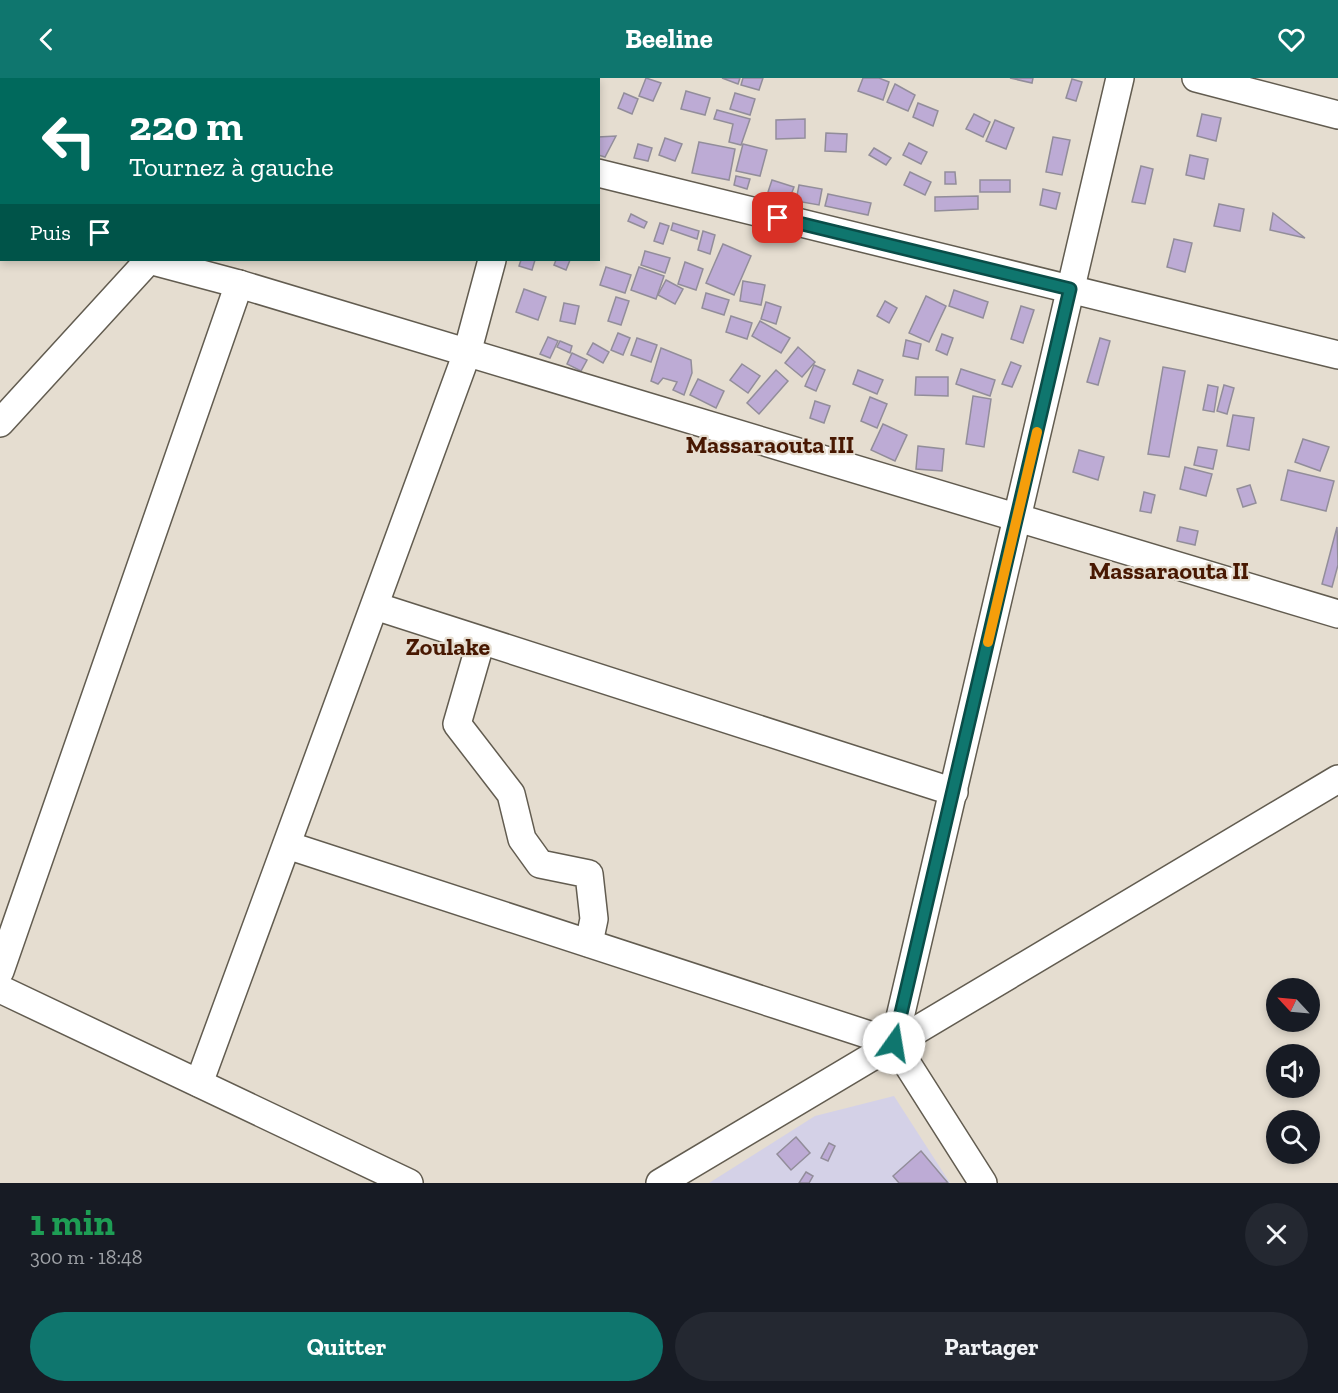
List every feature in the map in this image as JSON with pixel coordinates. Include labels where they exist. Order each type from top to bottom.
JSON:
[{"type":"street","points":[[894,1043],[1120,78]]},
{"type":"street","points":[[1196,78],[1338,115]]},
{"type":"street","points":[[600,173],[1338,355]]},
{"type":"street","points":[[0,423],[148,261]]},
{"type":"street","points":[[153,261],[238,284],[1338,614]]},
{"type":"street","points":[[199,1083],[467,353],[492,261]]},
{"type":"street","points":[[0,971],[238,284]]},
{"type":"street","points":[[375,606],[954,792]]},
{"type":"street","points":[[481,641],[457,724],[511,794],[522,839],[540,864],[589,874],[594,919],[589,943]]},
{"type":"street","points":[[660,1183],[1338,779]]},
{"type":"street","points":[[287,845],[894,1043],[983,1183]]},
{"type":"street","points":[[0,989],[409,1183]]},
{"type":"shaded area","points":[[894,1096],[950,1183],[709,1183],[815,1116]]},
{"type":"building","points":[[646,78],[661,83],[653,101],[639,96]]},
{"type":"building","points":[[722,78],[740,78],[738,84]]},
{"type":"building","points":[[743,78],[763,78],[759,90],[741,85]]},
{"type":"building","points":[[863,78],[879,78],[889,82],[883,100],[858,91]]},
{"type":"building","points":[[1010,78],[1033,78],[1032,83]]},
{"type":"building","points":[[1072,79],[1082,82],[1076,101],[1066,98]]},
{"type":"building","points":[[895,84],[915,95],[908,111],[887,102]]},
{"type":"building","points":[[686,91],[710,98],[705,115],[681,109]]},
{"type":"building","points":[[624,93],[638,99],[632,114],[618,108]]},
{"type":"building","points":[[735,93],[755,99],[750,115],[730,109]]},
{"type":"building","points":[[918,103],[938,111],[933,126],[913,117]]},
{"type":"building","points":[[717,110],[750,119],[741,145],[729,142],[733,124],[714,119]]},
{"type":"building","points":[[974,114],[990,122],[983,137],[966,129]]},
{"type":"building","points":[[1202,114],[1221,118],[1216,141],[1197,136]]},
{"type":"building","points":[[805,119],[805,138],[776,139],[776,120]]},
{"type":"building","points":[[995,120],[1014,128],[1006,149],[986,141]]},
{"type":"building","points":[[826,133],[847,134],[846,152],[825,151]]},
{"type":"building","points":[[616,136],[605,157],[600,156],[600,137]]},
{"type":"building","points":[[1053,137],[1070,140],[1062,175],[1046,172]]},
{"type":"building","points":[[665,138],[682,144],[675,161],[659,155]]},
{"type":"building","points":[[699,142],[735,149],[729,180],[692,173]]},
{"type":"building","points":[[909,143],[927,152],[921,164],[903,155]]},
{"type":"building","points":[[638,144],[652,148],[648,161],[634,158]]},
{"type":"building","points":[[743,144],[767,150],[760,176],[736,171]]},
{"type":"building","points":[[874,148],[891,158],[886,165],[869,155]]},
{"type":"building","points":[[1190,155],[1208,159],[1204,179],[1186,175]]},
{"type":"building","points":[[1141,166],[1153,169],[1145,204],[1132,202]]},
{"type":"building","points":[[910,172],[931,182],[925,195],[904,185]]},
{"type":"building","points":[[945,172],[955,172],[956,184],[945,184]]},
{"type":"building","points":[[736,176],[750,179],[747,189],[734,185]]},
{"type":"building","points":[[772,180],[794,187],[789,200],[768,192]]},
{"type":"building","points":[[980,180],[1010,180],[1010,192],[980,192]]},
{"type":"building","points":[[799,185],[822,189],[819,205],[796,201]]},
{"type":"building","points":[[1043,189],[1060,193],[1056,209],[1040,205]]},
{"type":"building","points":[[828,194],[871,203],[868,215],[825,206]]},
{"type":"building","points":[[978,196],[978,209],[935,211],[935,197]]},
{"type":"building","points":[[1219,204],[1244,209],[1240,231],[1214,226]]},
{"type":"building","points":[[1273,213],[1305,238],[1270,230]]},
{"type":"building","points":[[631,214],[647,222],[644,228],[628,221]]},
{"type":"building","points":[[660,223],[669,226],[663,244],[654,241]]},
{"type":"building","points":[[673,223],[699,231],[697,239],[671,230]]},
{"type":"building","points":[[703,231],[715,235],[710,254],[698,250]]},
{"type":"building","points":[[1174,239],[1192,243],[1185,272],[1167,267]]},
{"type":"building","points":[[723,244],[751,256],[734,295],[706,283]]},
{"type":"building","points":[[645,251],[670,258],[665,273],[641,265]]},
{"type":"building","points":[[521,261],[535,261],[532,270],[519,266]]},
{"type":"building","points":[[556,261],[570,261],[566,270],[554,265]]},
{"type":"building","points":[[685,262],[703,269],[696,290],[678,284]]},
{"type":"building","points":[[606,267],[631,275],[625,293],[600,285]]},
{"type":"building","points":[[639,267],[664,276],[656,299],[631,290]]},
{"type":"building","points":[[666,280],[683,289],[675,304],[658,295]]},
{"type":"building","points":[[743,281],[765,285],[761,305],[740,301]]},
{"type":"building","points":[[524,289],[546,297],[538,320],[516,312]]},
{"type":"building","points":[[954,290],[988,302],[983,318],[949,306]]},
{"type":"building","points":[[706,293],[729,300],[724,315],[702,308]]},
{"type":"building","points":[[926,296],[946,306],[929,342],[909,333]]},
{"type":"building","points":[[616,297],[629,301],[621,325],[608,321]]},
{"type":"building","points":[[885,301],[897,308],[889,323],[877,316]]},
{"type":"building","points":[[766,302],[781,307],[776,324],[761,319]]},
{"type":"building","points":[[564,303],[579,306],[575,324],[560,321]]},
{"type":"building","points":[[1021,306],[1034,310],[1023,343],[1011,339]]},
{"type":"building","points":[[731,316],[752,323],[747,339],[726,332]]},
{"type":"building","points":[[760,321],[790,338],[781,353],[752,336]]},
{"type":"building","points":[[618,333],[630,338],[623,355],[611,350]]},
{"type":"building","points":[[942,334],[953,338],[947,355],[936,350]]},
{"type":"building","points":[[548,337],[558,341],[550,358],[540,354]]},
{"type":"building","points":[[637,338],[657,345],[651,362],[631,355]]},
{"type":"building","points":[[1100,338],[1110,341],[1098,385],[1087,382]]},
{"type":"building","points":[[906,340],[921,344],[918,359],[903,356]]},
{"type":"building","points":[[560,341],[572,346],[570,353],[557,347]]},
{"type":"building","points":[[593,343],[609,352],[603,363],[587,354]]},
{"type":"building","points":[[798,347],[815,362],[802,377],[785,363]]},
{"type":"building","points":[[661,348],[691,360],[692,373],[684,395],[673,390],[677,382],[663,378],[658,384],[651,381]]},
{"type":"building","points":[[572,353],[587,360],[581,371],[567,364]]},
{"type":"building","points":[[1011,362],[1021,366],[1012,387],[1002,384]]},
{"type":"building","points":[[742,364],[760,376],[748,393],[730,380]]},
{"type":"building","points":[[814,365],[825,370],[816,391],[805,386]]},
{"type":"building","points":[[1163,367],[1185,371],[1169,457],[1148,454]]},
{"type":"building","points":[[961,369],[995,380],[990,396],[956,384]]},
{"type":"building","points":[[776,370],[788,381],[759,414],[747,403]]},
{"type":"building","points":[[858,370],[883,380],[877,394],[853,384]]},
{"type":"building","points":[[916,377],[948,377],[948,396],[915,395]]},
{"type":"building","points":[[698,379],[724,391],[716,408],[690,395]]},
{"type":"building","points":[[1208,385],[1218,387],[1214,412],[1203,410]]},
{"type":"building","points":[[1224,385],[1234,388],[1227,414],[1217,411]]},
{"type":"building","points":[[973,396],[991,399],[984,447],[966,444]]},
{"type":"building","points":[[870,397],[887,404],[877,428],[861,421]]},
{"type":"building","points":[[815,401],[830,406],[824,423],[810,418]]},
{"type":"building","points":[[1233,415],[1254,418],[1249,450],[1227,446]]},
{"type":"building","points":[[883,424],[907,435],[895,461],[871,450]]},
{"type":"building","points":[[1303,439],[1329,447],[1320,471],[1295,462]]},
{"type":"building","points":[[918,446],[944,449],[942,471],[916,469]]},
{"type":"building","points":[[1198,447],[1217,450],[1213,469],[1194,465]]},
{"type":"building","points":[[1079,450],[1104,457],[1098,480],[1073,472]]},
{"type":"building","points":[[1185,467],[1212,474],[1206,496],[1180,489]]},
{"type":"building","points":[[1288,470],[1334,481],[1326,511],[1281,500]]},
{"type":"building","points":[[1250,485],[1256,503],[1243,507],[1237,489]]},
{"type":"building","points":[[1144,492],[1155,495],[1151,513],[1140,511]]},
{"type":"building","points":[[1180,527],[1198,531],[1195,545],[1177,541]]},
{"type":"building","points":[[1337,527],[1338,565],[1332,587],[1322,584]]},
{"type":"building","points":[[796,1137],[810,1153],[791,1170],[777,1154]]},
{"type":"building","points":[[829,1143],[835,1146],[828,1161],[821,1158]]},
{"type":"building","points":[[921,1151],[948,1183],[899,1183],[893,1176]]},
{"type":"building","points":[[806,1172],[813,1176],[809,1183],[799,1183]]},
{"type":"slow traffic","points":[[988,642],[1037,432]]},
{"type":"district","name":"Massaraouta III","points":[[770,445]]},
{"type":"district","name":"Massaraouta II","points":[[1169,571]]},
{"type":"district","name":"Zoulake","points":[[448,647]]},
{"type":"route","points":[[778,218],[1070,289],[894,1043]]}]
